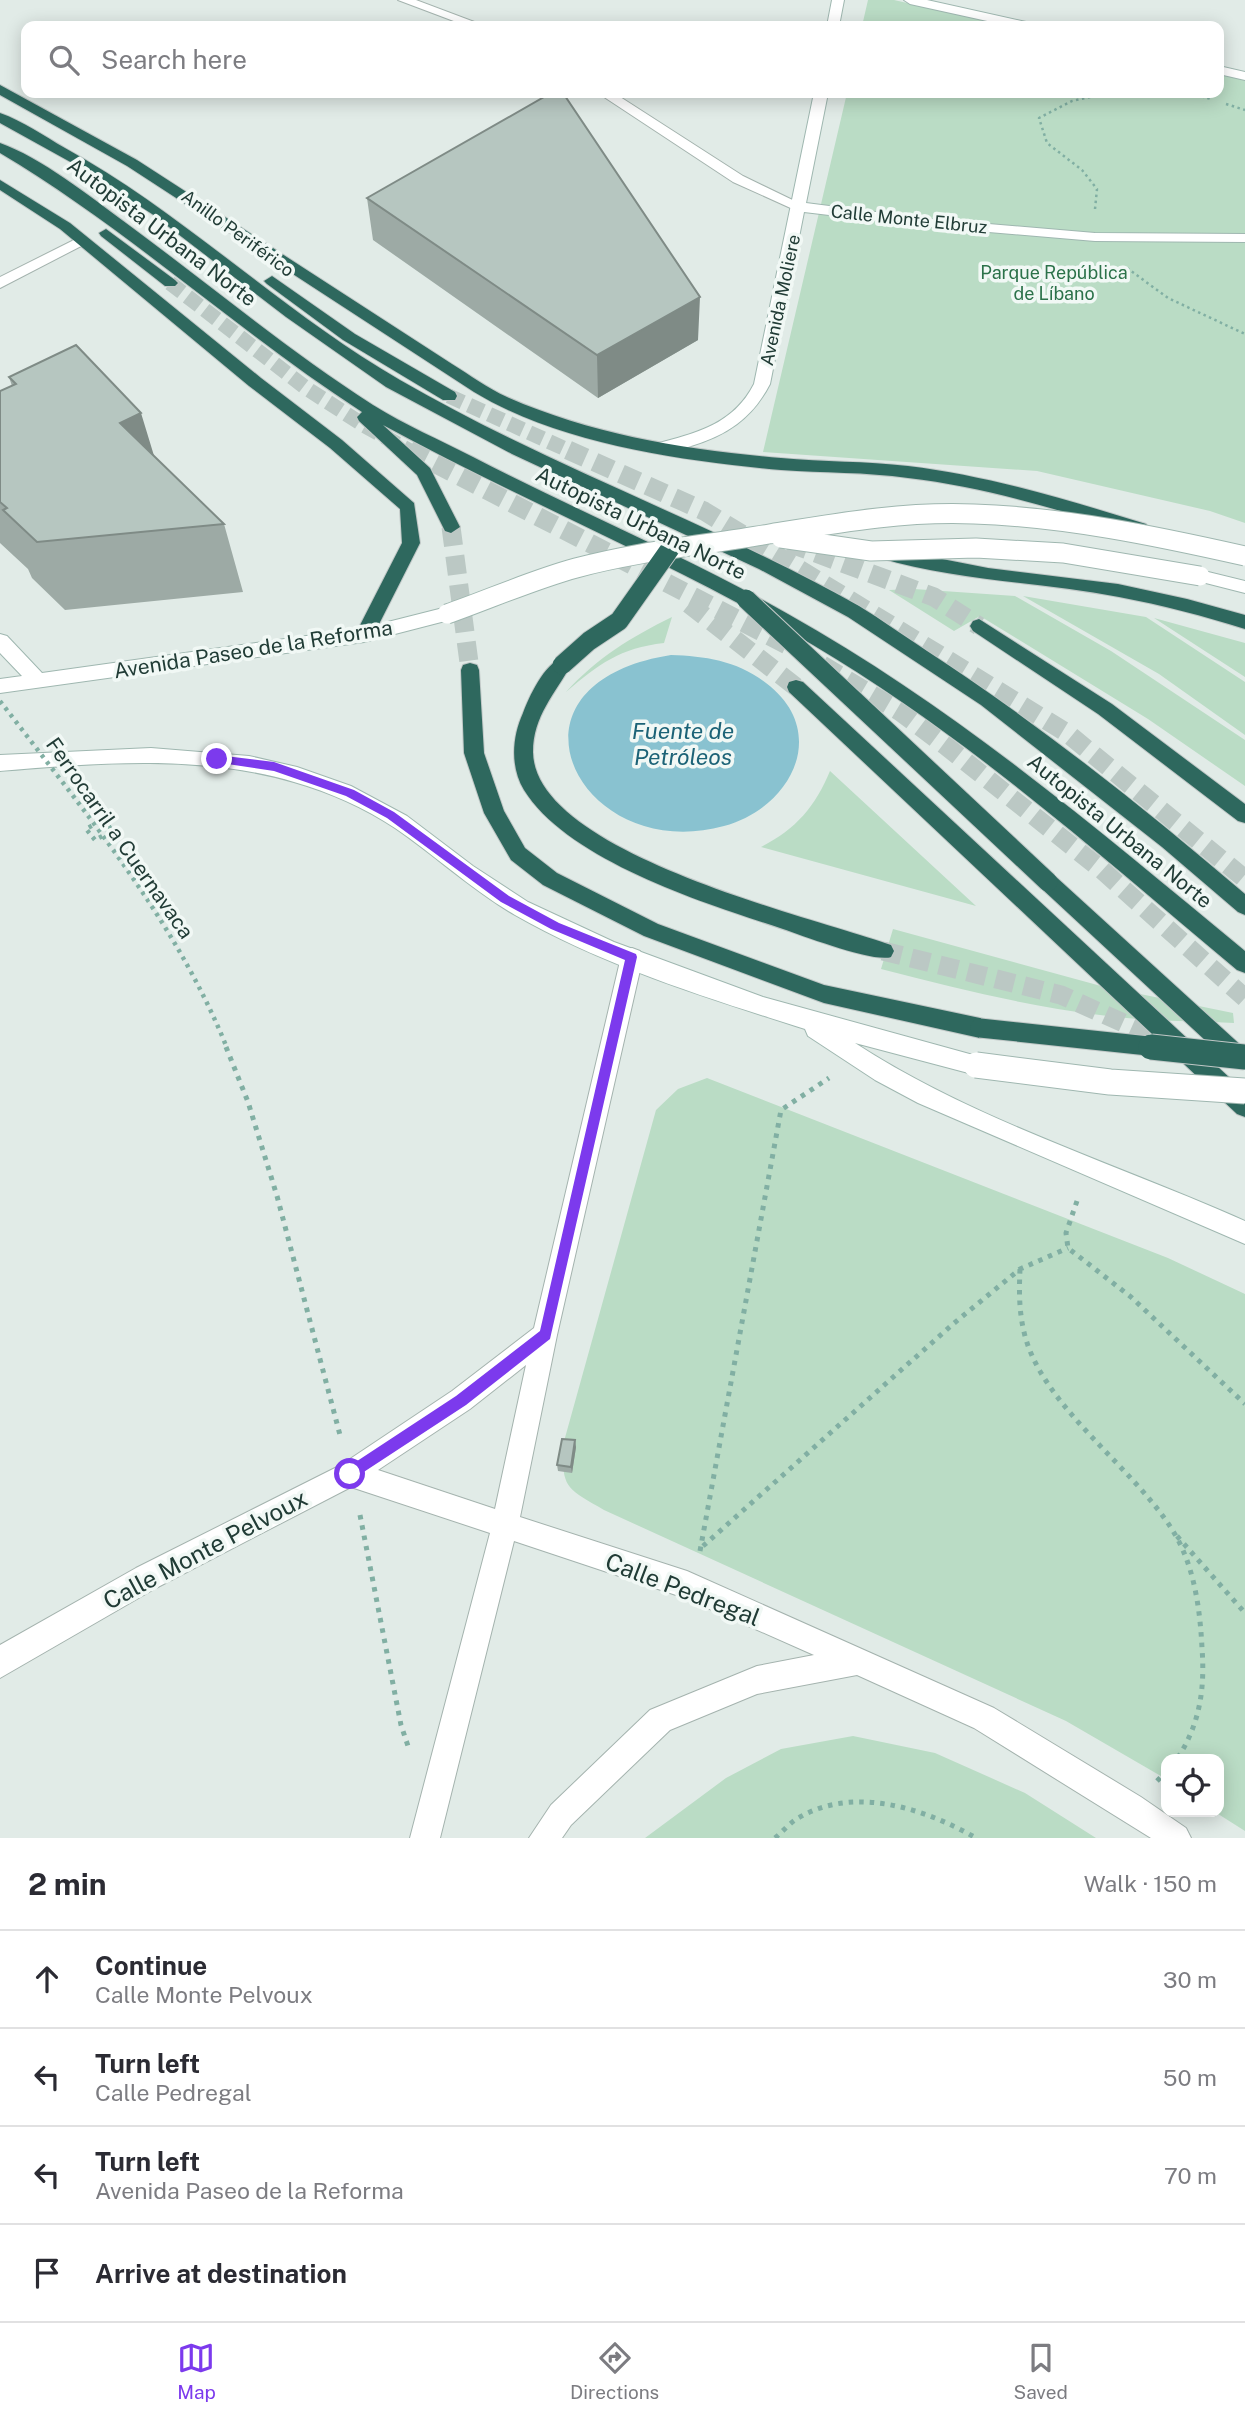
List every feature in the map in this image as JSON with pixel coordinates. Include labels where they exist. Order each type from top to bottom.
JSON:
[{"type":"highway","points":[[0,89],[132,163],[265,248],[353,309],[498,398],[558,422],[661,448],[762,463],[874,469],[969,481],[1027,494],[1189,543]]},
{"type":"highway","name":"Anillo Periférico","points":[[0,109],[129,179],[349,337],[449,396]]},
{"type":"highway","name":"Autopista Urbana Norte","points":[[0,117],[79,161],[158,211],[291,314],[392,383],[518,450],[765,565],[854,612],[988,700],[1169,841],[1245,906]]},
{"type":"highway","name":"Autopista Urbana Norte","points":[[0,147],[106,214],[312,374],[379,415],[514,487],[746,599],[894,685],[1041,795],[1245,964]]},
{"type":"highway","points":[[0,161],[52,193],[170,283]]},
{"type":"highway","points":[[0,184],[82,240],[255,382],[336,444],[408,508],[411,543],[364,635]]},
{"type":"highway","points":[[336,389],[424,472],[451,527]]},
{"type":"highway","points":[[672,546],[619,621],[589,641],[562,665],[535,703],[525,728],[524,756],[532,786],[570,827],[644,869],[778,920],[883,951]]},
{"type":"highway","points":[[871,551],[988,574],[1118,590],[1187,605],[1245,622]]},
{"type":"highway","points":[[746,599],[1048,882],[1245,1060]]},
{"type":"highway","points":[[979,626],[1105,709],[1245,816]]},
{"type":"highway","points":[[470,670],[474,753],[494,813],[518,854],[550,878],[585,898],[651,930],[710,954],[824,994],[980,1028],[1245,1060]]},
{"type":"highway","points":[[796,687],[1245,1107]]},
{"type":"street","points":[[404,0],[465,21]]},
{"type":"street","points":[[834,21],[838,0]]},
{"type":"street","points":[[910,0],[1004,21]]},
{"type":"street","points":[[1224,71],[1245,76]]},
{"type":"street","name":"Calle Monte Elbruz","points":[[614,98],[738,179],[800,207],[930,223],[1095,237],[1245,237]]},
{"type":"street","name":"Avenida Moliere","points":[[661,448],[689,442],[723,429],[748,409],[757,397],[800,207],[820,98]]},
{"type":"street","points":[[0,283],[82,240]]},
{"type":"street","name":"Avenida Paseo de la Reforma","points":[[0,686],[364,635],[447,614],[575,568],[672,546],[762,536],[877,516],[939,513],[1077,525],[1189,543],[1245,556]]},
{"type":"street","points":[[762,536],[871,551],[1019,550],[1107,560],[1200,576],[1245,587]]},
{"type":"street","points":[[0,641],[39,682]]},
{"type":"street","points":[[0,763],[171,755],[274,766],[350,793],[391,815],[505,899],[555,926],[800,1018],[888,1044],[976,1065],[1130,1085],[1182,1090],[1245,1091]]},
{"type":"street","points":[[425,1838],[505,1525],[545,1335],[632,957]]},
{"type":"street","points":[[800,1018],[859,1058],[923,1095],[1245,1233]]},
{"type":"street","name":"Calle Monte Pelvoux","points":[[0,1664],[7,1656],[146,1578],[350,1474],[461,1401],[545,1335]]},
{"type":"street","name":"Calle Pedregal","points":[[350,1474],[687,1586],[857,1661],[984,1718],[1131,1807],[1175,1838]]},
{"type":"street","points":[[544,1838],[561,1815],[660,1720],[757,1680],[857,1661]]},
{"type":"path","points":[[1076,98],[1059,104],[1039,118],[1041,136],[1056,154],[1080,169],[1097,189],[1095,237],[1144,284],[1192,311],[1245,334]]},
{"type":"path","name":"Ferrocarril a Cuernavaca","points":[[0,701],[103,835],[149,900],[190,968],[214,1017],[248,1102],[277,1196],[338,1427]]},
{"type":"path","points":[[59,759],[104,819],[112,831],[95,840],[86,829],[104,819]]},
{"type":"path","points":[[859,1058],[781,1110],[702,1546],[953,1324],[1020,1269],[1068,1248]]},
{"type":"path","points":[[1077,1201],[1066,1233],[1068,1248],[1131,1297],[1245,1405]]},
{"type":"path","points":[[1020,1269],[1019,1303],[1028,1341],[1042,1372],[1060,1401],[1147,1493],[1201,1566],[1245,1614]]},
{"type":"path","points":[[364,1530],[401,1726]]},
{"type":"path","points":[[1175,1532],[1190,1575],[1202,1630],[1204,1697],[1191,1741],[1181,1754]]},
{"type":"path","points":[[775,1838],[781,1830],[815,1808],[873,1801],[952,1822],[976,1838]]},
{"type":"green space","points":[[868,0],[894,0],[987,21],[863,21]]},
{"type":"green space","name":"Parque República de Líbano","points":[[1224,75],[1245,80],[1245,523],[1210,511],[1037,471],[763,452],[846,98],[1224,98]]},
{"type":"green space","points":[[914,589],[1015,596],[1111,651],[1245,740],[1245,786],[1148,719],[980,616],[954,631],[889,590]]},
{"type":"green space","points":[[1023,596],[1146,617],[1245,682],[1245,735],[1159,674]]},
{"type":"green space","points":[[672,617],[664,643],[622,653],[589,673],[566,692],[615,649]]},
{"type":"green space","points":[[1154,618],[1245,643],[1245,677]]},
{"type":"green space","points":[[830,771],[976,906],[761,847],[784,833],[803,816],[818,796]]},
{"type":"green space","points":[[893,929],[1101,986],[1233,1013],[1234,1023],[1133,1018],[1045,1007],[881,969]]},
{"type":"green space","points":[[707,1078],[1168,1258],[1245,1294],[1245,1831],[1223,1817],[1224,1754],[1161,1754],[1161,1776],[1066,1721],[604,1510],[581,1497],[569,1486],[564,1471],[563,1445],[656,1110],[678,1089]]},
{"type":"green space","points":[[853,1736],[935,1753],[1025,1793],[1096,1838],[645,1838],[726,1778],[781,1749]]},
{"type":"water","name":"Fuente de Petróleos","points":[[671,655],[721,661],[744,669],[766,683],[786,702],[796,723],[799,745],[794,766],[784,786],[768,803],[748,817],[724,826],[673,831],[629,820],[595,797],[574,766],[569,732],[581,700],[615,672]]},
{"type":"building","points":[[542,98],[566,98],[700,297],[597,355],[367,198]]},
{"type":"building","points":[[76,345],[141,413],[120,423],[224,524],[37,542],[3,510],[7,508],[0,502],[0,391],[16,384],[9,377]]},
{"type":"building","points":[[562,1439],[575,1440],[571,1467],[557,1465]]},
{"type":"tunnel","points":[[170,283],[306,388],[412,452]]},
{"type":"tunnel","points":[[449,396],[572,452]]},
{"type":"tunnel","points":[[409,450],[791,647]]},
{"type":"tunnel","points":[[568,450],[704,511],[1067,733],[1245,879]]},
{"type":"tunnel","points":[[451,527],[470,670]]},
{"type":"tunnel","points":[[789,543],[934,597],[979,626]]},
{"type":"tunnel","points":[[689,604],[796,687]]},
{"type":"tunnel","points":[[822,665],[899,711],[946,746],[1102,870],[1245,998]]},
{"type":"tunnel","points":[[883,951],[1061,995],[1139,1030],[1170,1048]]},
{"type":"tunnel","points":[[1167,1047],[1171,1049]]},
{"type":"route","points":[[217,759],[274,766],[350,793],[391,815],[505,899],[555,926],[632,957],[545,1335],[461,1401],[350,1474]]}]
